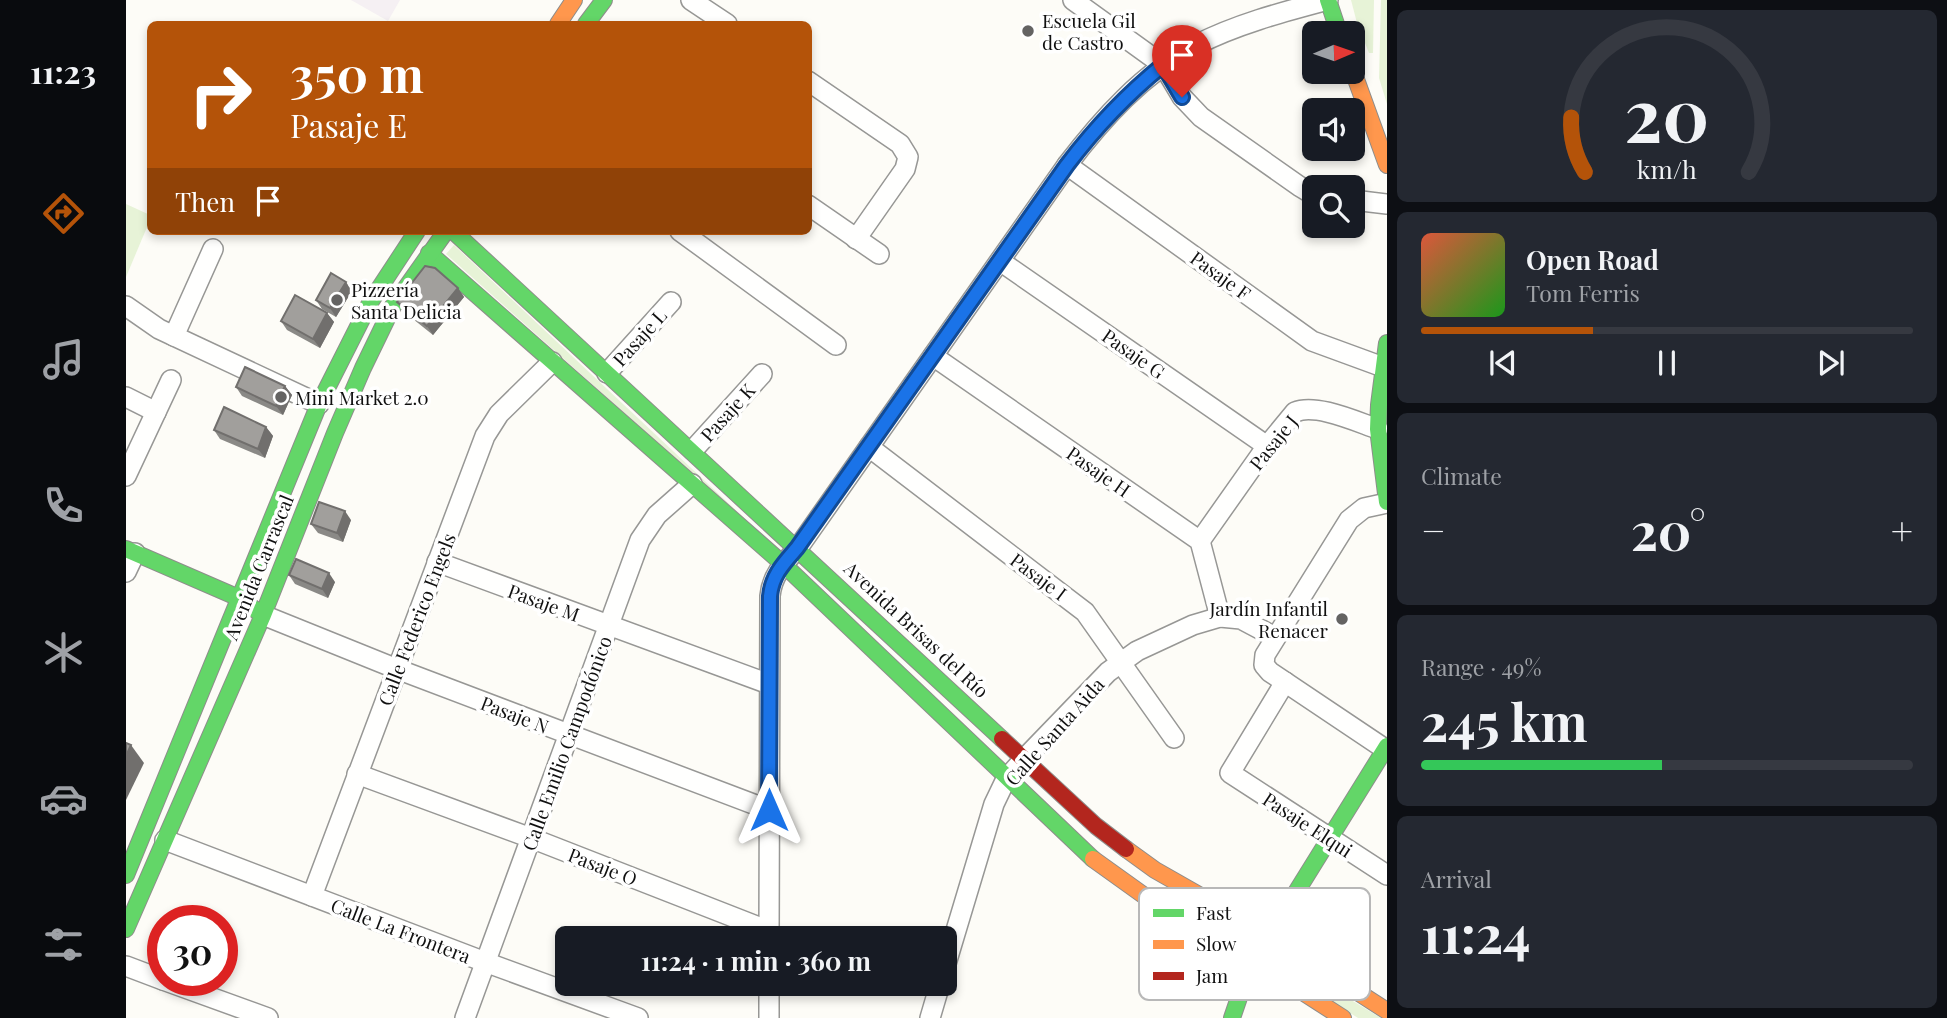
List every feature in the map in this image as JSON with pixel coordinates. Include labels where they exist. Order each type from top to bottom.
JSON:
[{"type":"street","points":[[560,21],[574,0]]},
{"type":"street","points":[[588,21],[604,0]]},
{"type":"street","points":[[691,0],[722,21]]},
{"type":"street","points":[[1073,0],[1163,65],[1182,97],[1201,117],[1302,188]]},
{"type":"street","points":[[769,926],[769,684],[773,579],[1067,165],[1119,104],[1163,65],[1213,37],[1268,17],[1328,0],[1335,21]]},
{"type":"street","points":[[812,84],[900,144],[908,157],[905,169],[856,239]]},
{"type":"street","points":[[1358,84],[1387,165]]},
{"type":"street","name":"Pasaje F","points":[[1067,165],[1312,341],[1384,367]]},
{"type":"street","points":[[1365,201],[1387,204]]},
{"type":"street","points":[[812,208],[879,254]]},
{"type":"street","name":"Avenida Carrascal","points":[[126,875],[319,404],[371,301],[414,235]]},
{"type":"street","name":"Avenida Carrascal","points":[[126,929],[263,615],[363,368],[393,306],[443,235]]},
{"type":"street","name":"Avenida Brisas del Río","points":[[457,235],[693,450],[1096,826],[1155,870],[1187,888]]},
{"type":"street","points":[[685,235],[836,345]]},
{"type":"street","points":[[174,336],[213,249]]},
{"type":"street","points":[[429,253],[783,564],[1080,848],[1139,892]]},
{"type":"street","name":"Pasaje G","points":[[1000,261],[1267,446]]},
{"type":"street","name":"Pasaje L","points":[[607,373],[671,302]]},
{"type":"street","points":[[126,306],[174,336],[319,404],[331,417],[335,433]]},
{"type":"street","points":[[1298,888],[1386,747],[1277,677],[1264,664],[1264,660],[1275,637],[1349,520],[1364,508],[1387,503],[1378,429],[1387,343]]},
{"type":"street","name":"Pasaje H","points":[[933,356],[1200,541]]},
{"type":"street","name":"Calle Federico Engels","points":[[313,896],[488,429],[499,414],[552,362]]},
{"type":"street","name":"Pasaje K","points":[[693,450],[762,374]]},
{"type":"street","points":[[126,476],[170,380]]},
{"type":"street","points":[[126,397],[156,412]]},
{"type":"street","name":"Pasaje J","points":[[1200,541],[1267,446],[1295,412],[1308,408],[1378,429]]},
{"type":"street","name":"Pasaje I","points":[[869,447],[1078,606],[1091,620],[1174,738]]},
{"type":"street","name":"Calle Emilio Campodónico","points":[[465,1018],[645,532],[657,515],[692,484]]},
{"type":"street","points":[[1200,541],[1220,617],[1241,620],[1275,637]]},
{"type":"street","points":[[126,572],[131,551],[239,598],[263,615]]},
{"type":"street","name":"Pasaje M","points":[[437,562],[769,684]]},
{"type":"street","name":"Pasaje N","points":[[263,615],[397,669],[769,810]]},
{"type":"street","name":"Calle Santa Aida","points":[[957,927],[994,804],[1006,779],[1119,662],[1193,625],[1220,617]]},
{"type":"street","name":"Pasaje Elqui","points":[[1277,677],[1230,774],[1387,875]]},
{"type":"street","name":"Pasaje O","points":[[357,774],[531,838],[749,926]]},
{"type":"street","name":"Calle La Frontera","points":[[165,840],[638,1018]]},
{"type":"street","points":[[126,966],[147,974]]},
{"type":"street","points":[[207,996],[268,1018]]},
{"type":"street","points":[[769,996],[769,1018]]},
{"type":"street","points":[[930,1018],[936,996]]},
{"type":"street","points":[[1233,1018],[1240,1000]]},
{"type":"street","points":[[1315,1000],[1343,1018]]},
{"type":"street","name":"Avenida Brisas del Río","points":[[1370,1000],[1387,1011]]},
{"type":"shaded area","points":[[351,0],[400,0],[388,21]]},
{"type":"green space","points":[[1351,0],[1374,0],[1373,53],[1369,53],[1365,43],[1365,21],[1356,21]]},
{"type":"green space","points":[[1381,0],[1387,0],[1387,104],[1379,78]]},
{"type":"green space","points":[[126,204],[147,214],[147,227],[126,277]]},
{"type":"green space","points":[[454,245],[775,547],[446,254]]},
{"type":"green space","points":[[1329,1000],[1351,1000],[1381,1018],[1358,1018]]},
{"type":"building","points":[[425,266],[435,268],[458,288],[427,326],[397,302]]},
{"type":"building","points":[[331,273],[346,282],[330,308],[316,300]]},
{"type":"building","points":[[295,295],[327,313],[313,339],[281,321]]},
{"type":"building","points":[[245,367],[285,386],[276,406],[236,387]]},
{"type":"building","points":[[224,407],[266,427],[258,449],[214,430]]},
{"type":"building","points":[[319,502],[345,511],[337,533],[311,524]]},
{"type":"building","points":[[296,559],[329,573],[322,589],[289,575]]},
{"type":"building","points":[[126,743],[131,745],[126,756]]},
{"type":"traffic: fast","points":[[588,21],[604,0]]},
{"type":"traffic: fast","points":[[1328,0],[1335,21]]},
{"type":"traffic: fast","points":[[126,875],[319,404],[371,301],[414,235]]},
{"type":"traffic: fast","points":[[126,929],[263,615],[363,368],[393,306],[443,235]]},
{"type":"traffic: fast","points":[[457,235],[1002,739]]},
{"type":"traffic: fast","points":[[429,253],[783,564],[1093,859]]},
{"type":"traffic: fast","points":[[1387,343],[1378,429],[1387,502]]},
{"type":"traffic: fast","points":[[126,549],[239,598],[257,611]]},
{"type":"traffic: fast","points":[[1299,888],[1387,746]]},
{"type":"traffic: fast","points":[[1232,1018],[1238,1000]]},
{"type":"traffic: slow","points":[[560,21],[574,0]]},
{"type":"traffic: slow","points":[[1358,84],[1387,165]]},
{"type":"traffic: slow","points":[[1126,849],[1187,888]]},
{"type":"traffic: slow","points":[[1093,859],[1139,892]]},
{"type":"traffic: slow","points":[[1315,1000],[1343,1018]]},
{"type":"traffic: slow","points":[[1370,1000],[1387,1011]]},
{"type":"traffic: jam","points":[[1002,739],[1096,826],[1126,849]]},
{"type":"place","name":"Escuela Gil de Castro","points":[[1028,31]]},
{"type":"place","name":"Pizzería Santa Delicia","points":[[337,300]]},
{"type":"place","name":"Mini Market 2.0","points":[[281,397]]},
{"type":"place","name":"Jardín Infantil Renacer","points":[[1342,619]]},
{"type":"route","points":[[769,810],[770,596],[773,579],[1083,144],[1119,104],[1163,65],[1182,97]]}]
